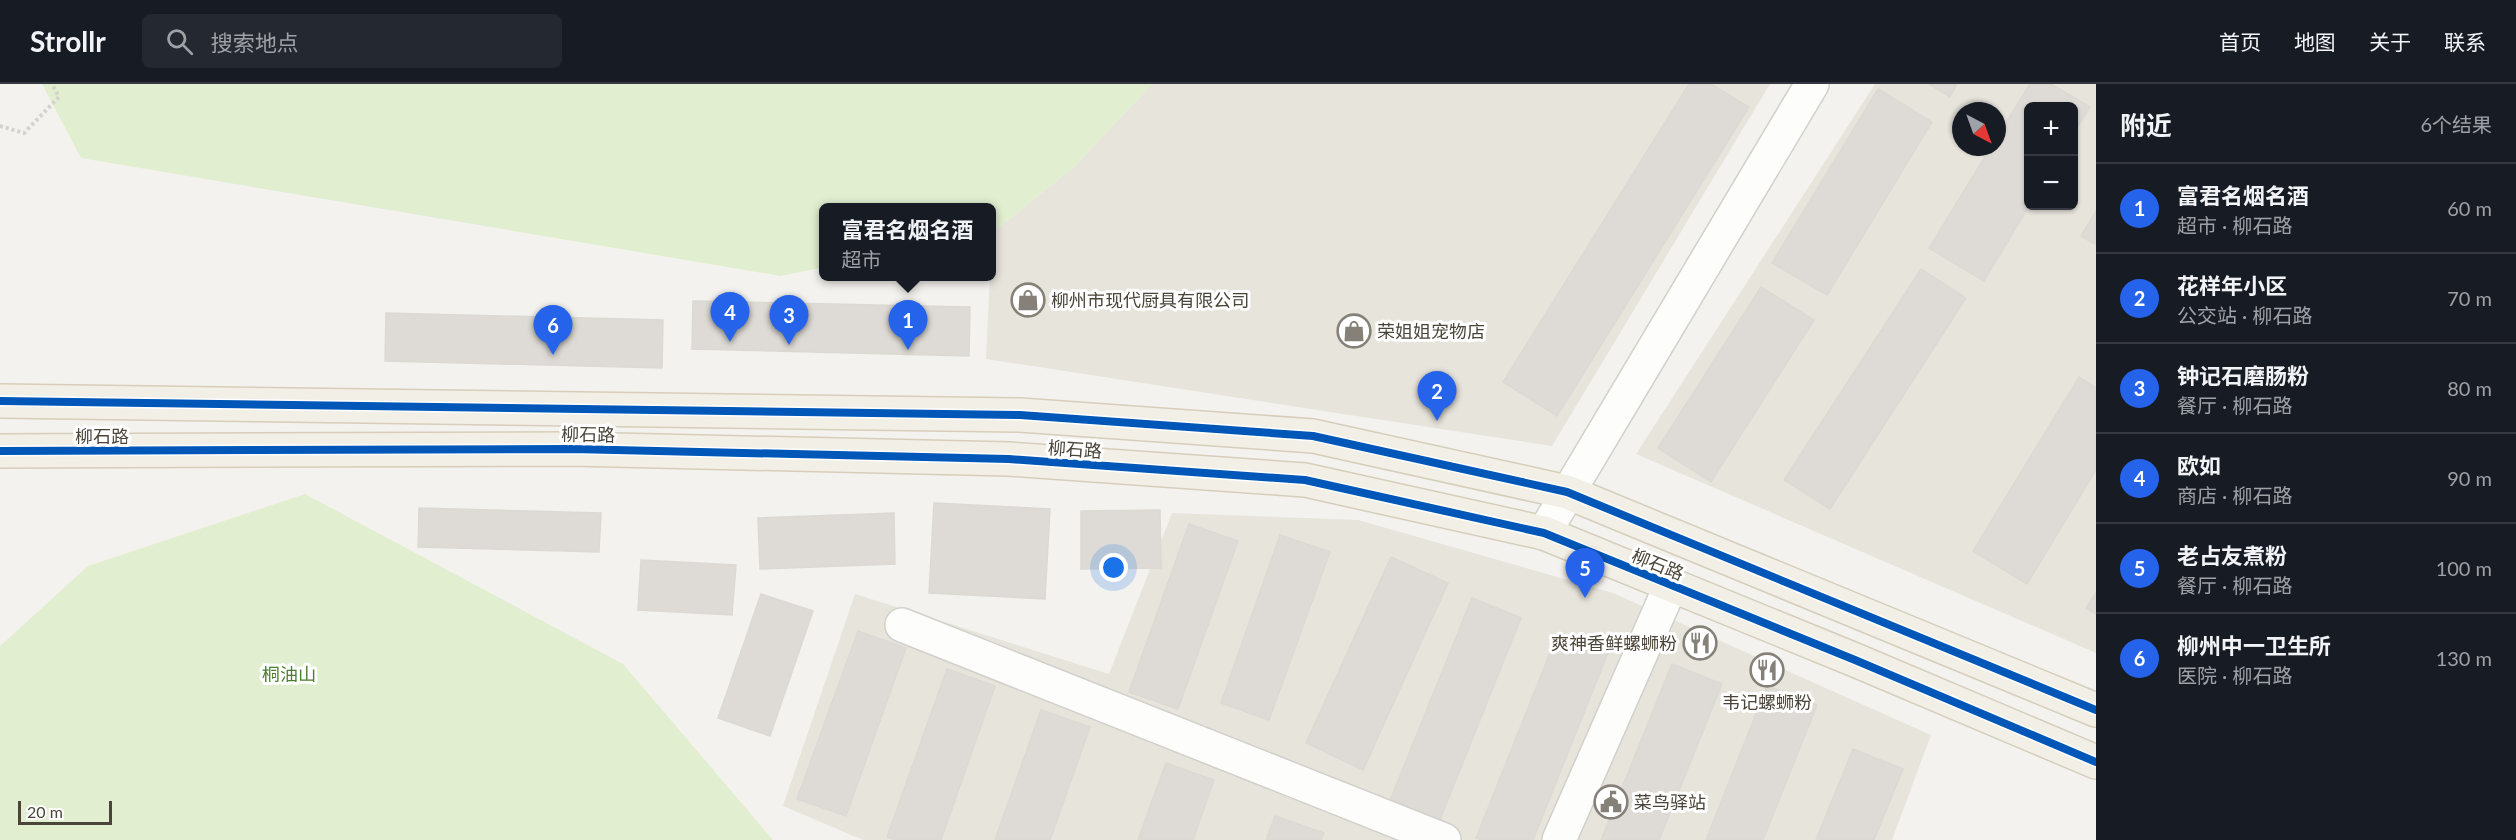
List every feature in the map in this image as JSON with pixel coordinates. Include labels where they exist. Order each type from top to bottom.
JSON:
[{"type":"main road","name":"柳石路","points":[[0,401],[1020,415],[1313,436],[1567,492],[2096,710]]},
{"type":"main road","name":"柳石路","points":[[0,451],[572,449],[1009,459],[1305,480],[1544,533],[2096,762]]},
{"type":"street","points":[[1544,533],[1812,84]]},
{"type":"street","points":[[1559,840],[1671,585]]},
{"type":"street","points":[[902,625],[1444,840]]},
{"type":"path","points":[[0,126],[24,133],[59,97],[52,84]]},
{"type":"shaded area","points":[[1152,84],[1770,84],[1552,446],[986,359],[990,281],[996,281],[996,230],[1073,168]]},
{"type":"shaded area","points":[[1875,84],[2096,84],[2096,653],[1636,454]]},
{"type":"shaded area","points":[[1172,513],[1358,520],[1613,593],[1931,735],[1892,840],[863,840],[783,806],[855,594],[1109,674]]},
{"type":"green space","points":[[42,84],[1152,84],[1073,168],[996,230],[996,203],[819,203],[819,268],[781,276],[81,158]]},
{"type":"green space","name":"桐油山","points":[[305,494],[623,664],[773,840],[0,840],[0,646],[88,566]]},
{"type":"building","points":[[1689,84],[1711,84],[1749,107],[1557,416],[1503,382]]},
{"type":"building","points":[[1929,84],[1957,84],[1950,97]]},
{"type":"building","points":[[2030,84],[2051,84],[2090,107],[2078,126],[2078,102],[2024,102],[2024,210],[2027,210],[1984,281],[1929,248],[1985,156],[2006,156],[2006,123]]},
{"type":"building","points":[[1878,89],[1932,122],[1827,295],[1772,263]]},
{"type":"building","points":[[2096,211],[2096,245],[2081,236]]},
{"type":"building","points":[[1921,269],[1966,298],[1830,509],[1784,480]]},
{"type":"building","points":[[1761,287],[1814,320],[1711,482],[1658,448]]},
{"type":"building","points":[[693,301],[970,307],[969,356],[692,349]]},
{"type":"building","points":[[386,313],[663,320],[662,368],[385,361]]},
{"type":"building","points":[[2079,377],[2096,388],[2096,470],[2027,584],[1973,551]]},
{"type":"building","points":[[934,503],[1050,509],[1045,599],[929,593]]},
{"type":"building","points":[[419,508],[601,513],[599,552],[418,547]]},
{"type":"building","points":[[1160,510],[1161,568],[1081,569],[1081,511]]},
{"type":"building","points":[[894,513],[895,564],[760,569],[758,518]]},
{"type":"building","points":[[1189,524],[1238,541],[1178,709],[1129,692]]},
{"type":"building","points":[[1280,535],[1330,552],[1269,720],[1221,703]]},
{"type":"building","points":[[1391,557],[1448,583],[1363,770],[1306,743]]},
{"type":"building","points":[[641,560],[736,565],[732,615],[638,610]]},
{"type":"building","points":[[2096,592],[2096,614],[2086,608]]},
{"type":"building","points":[[761,594],[813,611],[770,736],[718,718]]},
{"type":"building","points":[[1472,598],[1521,618],[1439,822],[1389,803]]},
{"type":"building","points":[[858,631],[906,648],[846,816],[797,799]]},
{"type":"building","points":[[1558,633],[1608,653],[1533,840],[1481,840],[1476,838]]},
{"type":"building","points":[[1672,664],[1722,684],[1659,840],[1601,840]]},
{"type":"building","points":[[947,669],[995,686],[941,840],[895,840],[887,837]]},
{"type":"building","points":[[1767,686],[1817,705],[1763,840],[1706,840]]},
{"type":"building","points":[[1041,710],[1090,727],[1050,840],[995,840]]},
{"type":"building","points":[[1853,749],[1903,769],[1874,840],[1816,840]]},
{"type":"building","points":[[1166,763],[1214,780],[1193,840],[1138,840]]},
{"type":"building","points":[[1275,816],[1324,833],[1321,840],[1266,840]]},
{"type":"cycle path","points":[[0,401],[1020,415],[1313,436],[1567,492],[2096,710]]},
{"type":"cycle path","points":[[0,451],[572,449],[1009,459],[1305,480],[1544,533],[1855,660],[2096,762]]},
{"type":"place","name":"柳州市现代厨具有限公司","points":[[1028,300]]},
{"type":"place","name":"荣姐姐宠物店","points":[[1354,331]]},
{"type":"place","name":"欧如","points":[[730,342]]},
{"type":"place","name":"钟记石磨肠粉","points":[[789,345]]},
{"type":"place","name":"富君名烟名酒","points":[[908,350]]},
{"type":"place","name":"柳州中一卫生所","points":[[553,355]]},
{"type":"place","name":"花样年小区","points":[[1437,421]]},
{"type":"place","name":"老占友煮粉","points":[[1585,598]]},
{"type":"place","name":"爽神香鲜螺蛳粉","points":[[1700,643]]},
{"type":"place","name":"韦记螺蛳粉","points":[[1767,670]]},
{"type":"place","name":"菜鸟驿站","points":[[1611,802]]}]
